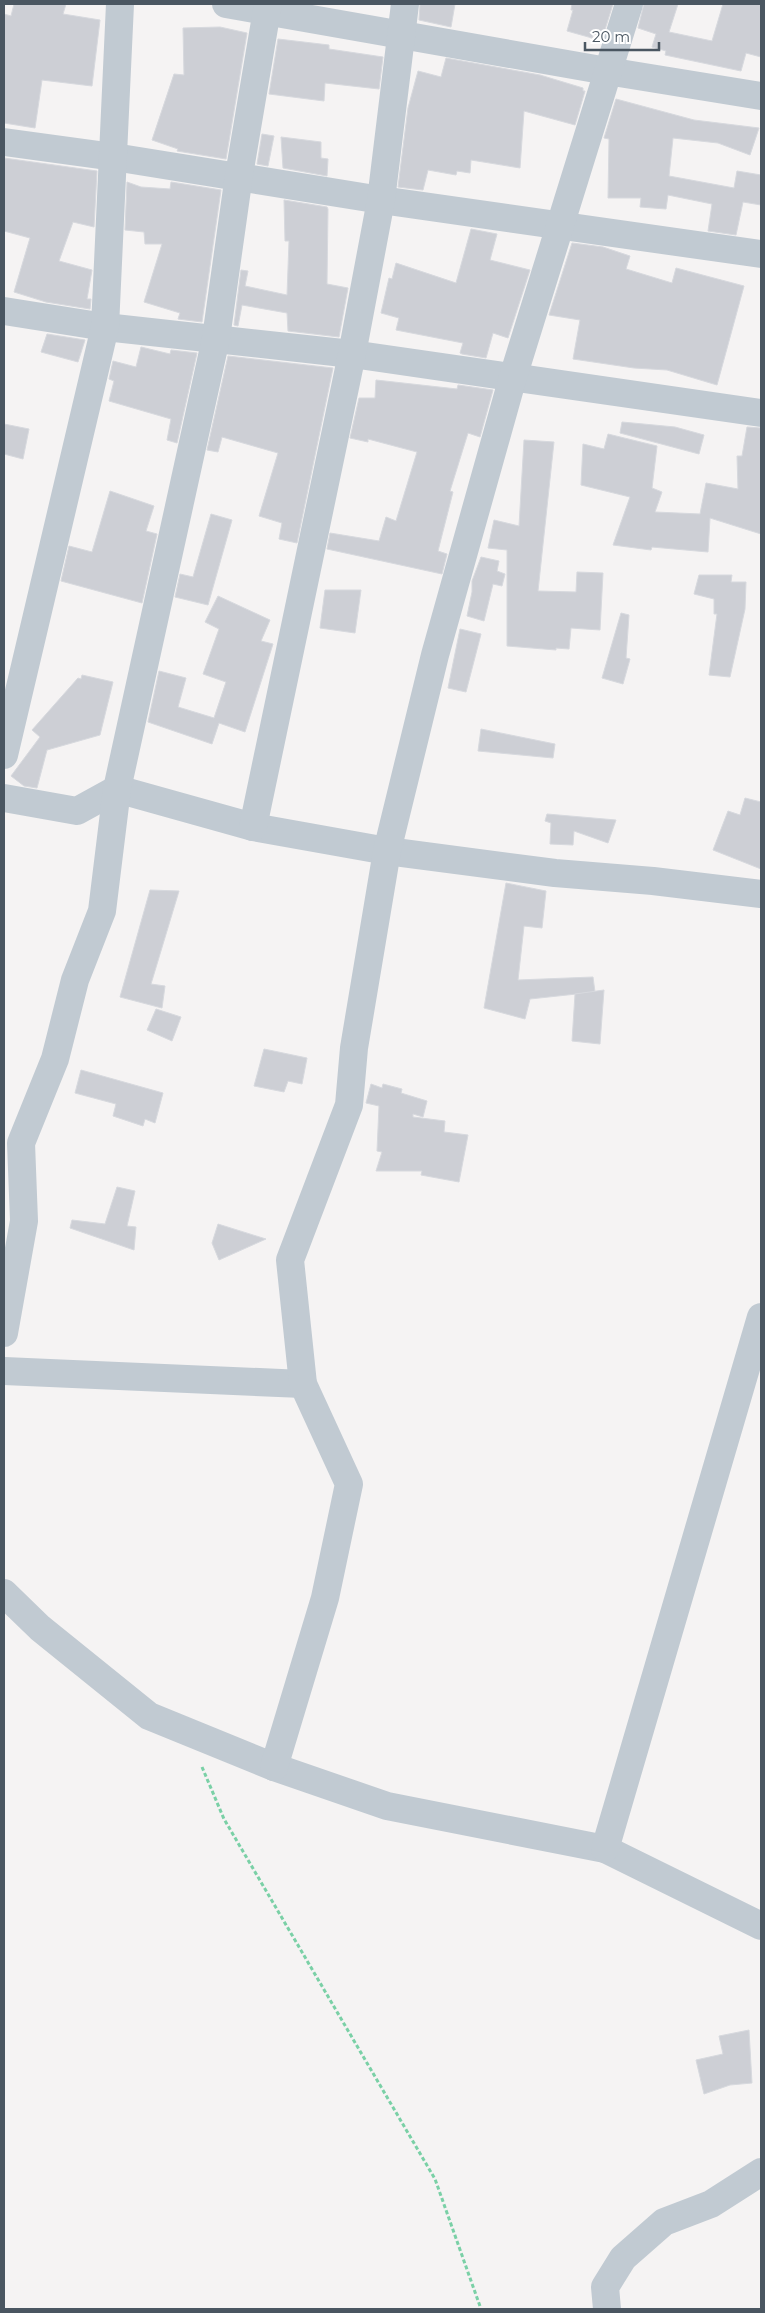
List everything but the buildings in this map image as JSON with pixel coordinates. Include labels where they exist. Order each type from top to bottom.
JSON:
[{"type":"street","points":[[4,755],[105,326],[120,4]]},
{"type":"street","points":[[226,4],[268,7],[400,34],[761,96]]},
{"type":"street","points":[[253,826],[352,354],[381,200],[405,4]]},
{"type":"street","points":[[274,1767],[325,1598],[349,1484],[303,1384],[290,1260],[349,1105],[354,1048],[388,851],[436,655],[513,377],[558,226],[629,4]]},
{"type":"street","points":[[4,1333],[24,1221],[21,1142],[55,1059],[75,980],[102,911],[117,790],[216,338],[239,175],[268,7]]},
{"type":"street","points":[[4,142],[114,156],[239,175],[381,200],[761,254]]},
{"type":"street","points":[[4,312],[105,326],[352,354],[761,413]]},
{"type":"street","points":[[4,798],[77,811],[117,790],[253,826],[388,851],[555,873],[653,881],[761,894]]},
{"type":"street","points":[[605,1849],[761,1317]]},
{"type":"street","points":[[4,1367],[4,1371],[303,1384]]},
{"type":"street","points":[[4,1593],[40,1628],[149,1716],[274,1767],[387,1806],[605,1849],[761,1926]]},
{"type":"street","points":[[607,2309],[606,2287],[623,2258],[636,2246],[664,2222],[711,2204],[761,2172]]},
{"type":"path","points":[[188,1732],[224,1819],[435,2179],[481,2309]]}]
